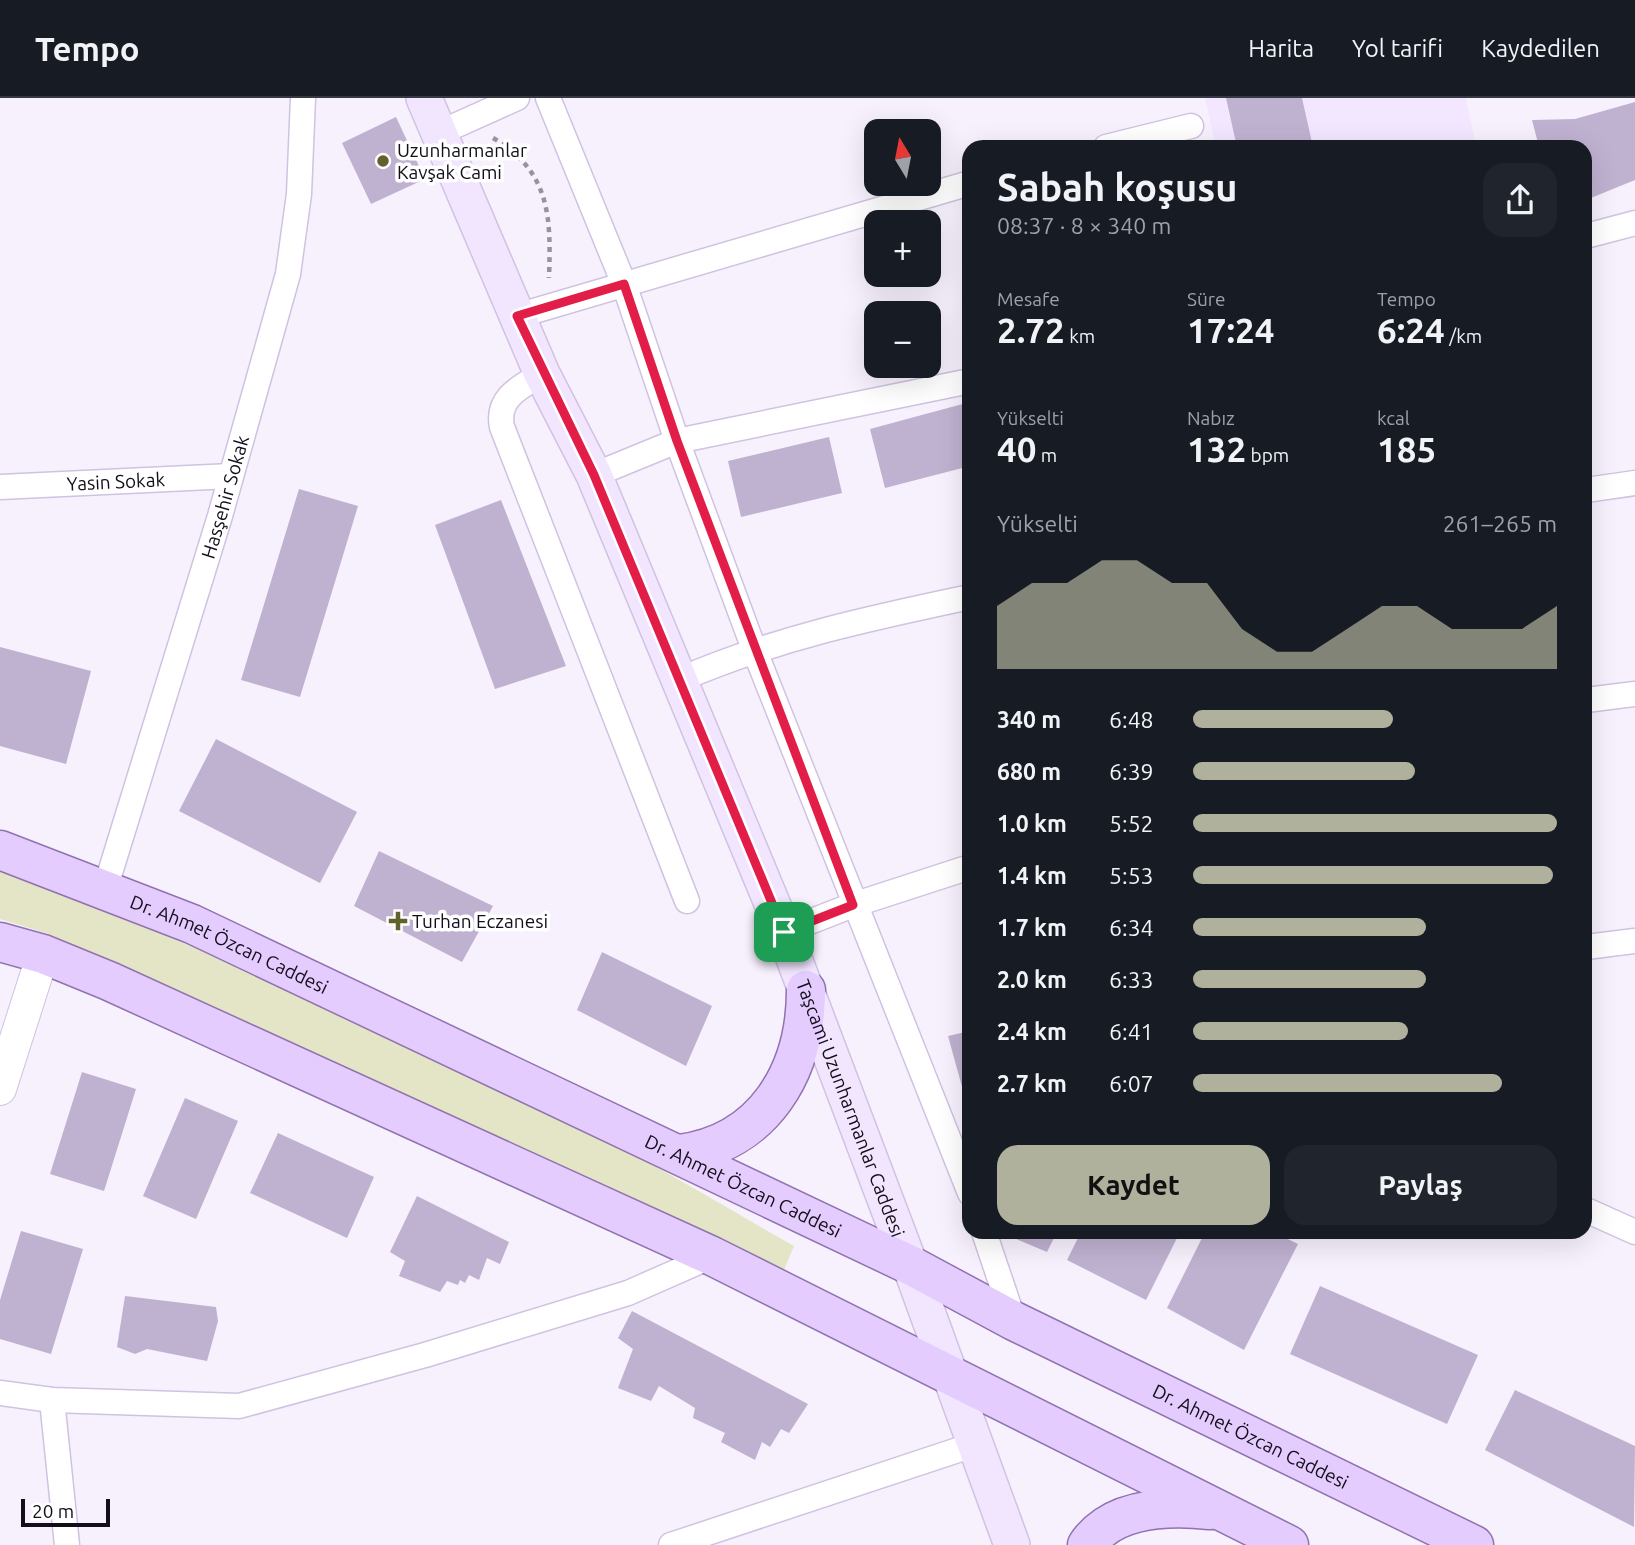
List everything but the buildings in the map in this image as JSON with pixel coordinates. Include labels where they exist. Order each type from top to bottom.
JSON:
[{"type":"main road","name":"Taşcami Uzunharmanlar Caddesi","points":[[424,98],[542,374],[594,475],[784,932],[1012,1545]]},
{"type":"main road","name":"Dr. Ahmet Özcan Caddesi","points":[[0,850],[192,924],[910,1265],[1014,1321],[1474,1545]]},
{"type":"main road","points":[[0,943],[43,954],[109,981],[712,1256],[1289,1545]]},
{"type":"main road","points":[[679,1154],[699,1152],[730,1140],[770,1105],[797,1055],[806,1011],[806,990]]},
{"type":"main road","points":[[1087,1545],[1105,1529],[1151,1508],[1222,1511]]},
{"type":"street","name":"Hasşehir Sokak","points":[[105,890],[231,476],[288,274],[299,194],[303,98]]},
{"type":"street","points":[[439,134],[517,98]]},
{"type":"street","points":[[548,98],[624,284],[677,441],[754,649],[853,905],[962,1173]]},
{"type":"street","points":[[1133,140],[1191,125]]},
{"type":"street","points":[[517,316],[962,185]]},
{"type":"street","points":[[1592,234],[1635,223]]},
{"type":"street","points":[[542,374],[503,400],[499,414],[502,427],[687,901]]},
{"type":"street","points":[[594,475],[677,441],[962,384]]},
{"type":"street","name":"Yasin Sokak","points":[[0,487],[231,476]]},
{"type":"street","points":[[1592,489],[1635,483]]},
{"type":"street","points":[[679,680],[754,649],[843,624],[962,599]]},
{"type":"street","points":[[1592,699],[1635,694]]},
{"type":"street","points":[[784,932],[853,905],[962,870]]},
{"type":"street","points":[[1592,946],[1635,941]]},
{"type":"street","points":[[0,1089],[43,954]]},
{"type":"street","points":[[1592,1213],[1635,1232]]},
{"type":"street","points":[[986,1239],[1014,1321]]},
{"type":"street","points":[[0,1393],[52,1400],[239,1406],[425,1355],[628,1293],[712,1256]]},
{"type":"street","points":[[52,1400],[67,1545]]},
{"type":"street","points":[[671,1545],[976,1444]]},
{"type":"shaded area","points":[[1205,98],[1466,98],[1475,140],[1214,140]]},
{"type":"green space","points":[[0,870],[151,929],[301,994],[449,1063],[620,1148],[794,1246],[784,1270],[318,1054],[46,933],[0,919]]},
{"type":"place","name":"Uzunharmanlar Kavşak Cami","points":[[383,161]]},
{"type":"place","name":"Turhan Eczanesi","points":[[398,921]]},
{"type":"route","points":[[624,284],[677,441],[853,905],[784,932],[594,475],[542,374],[517,316],[624,284]]}]
